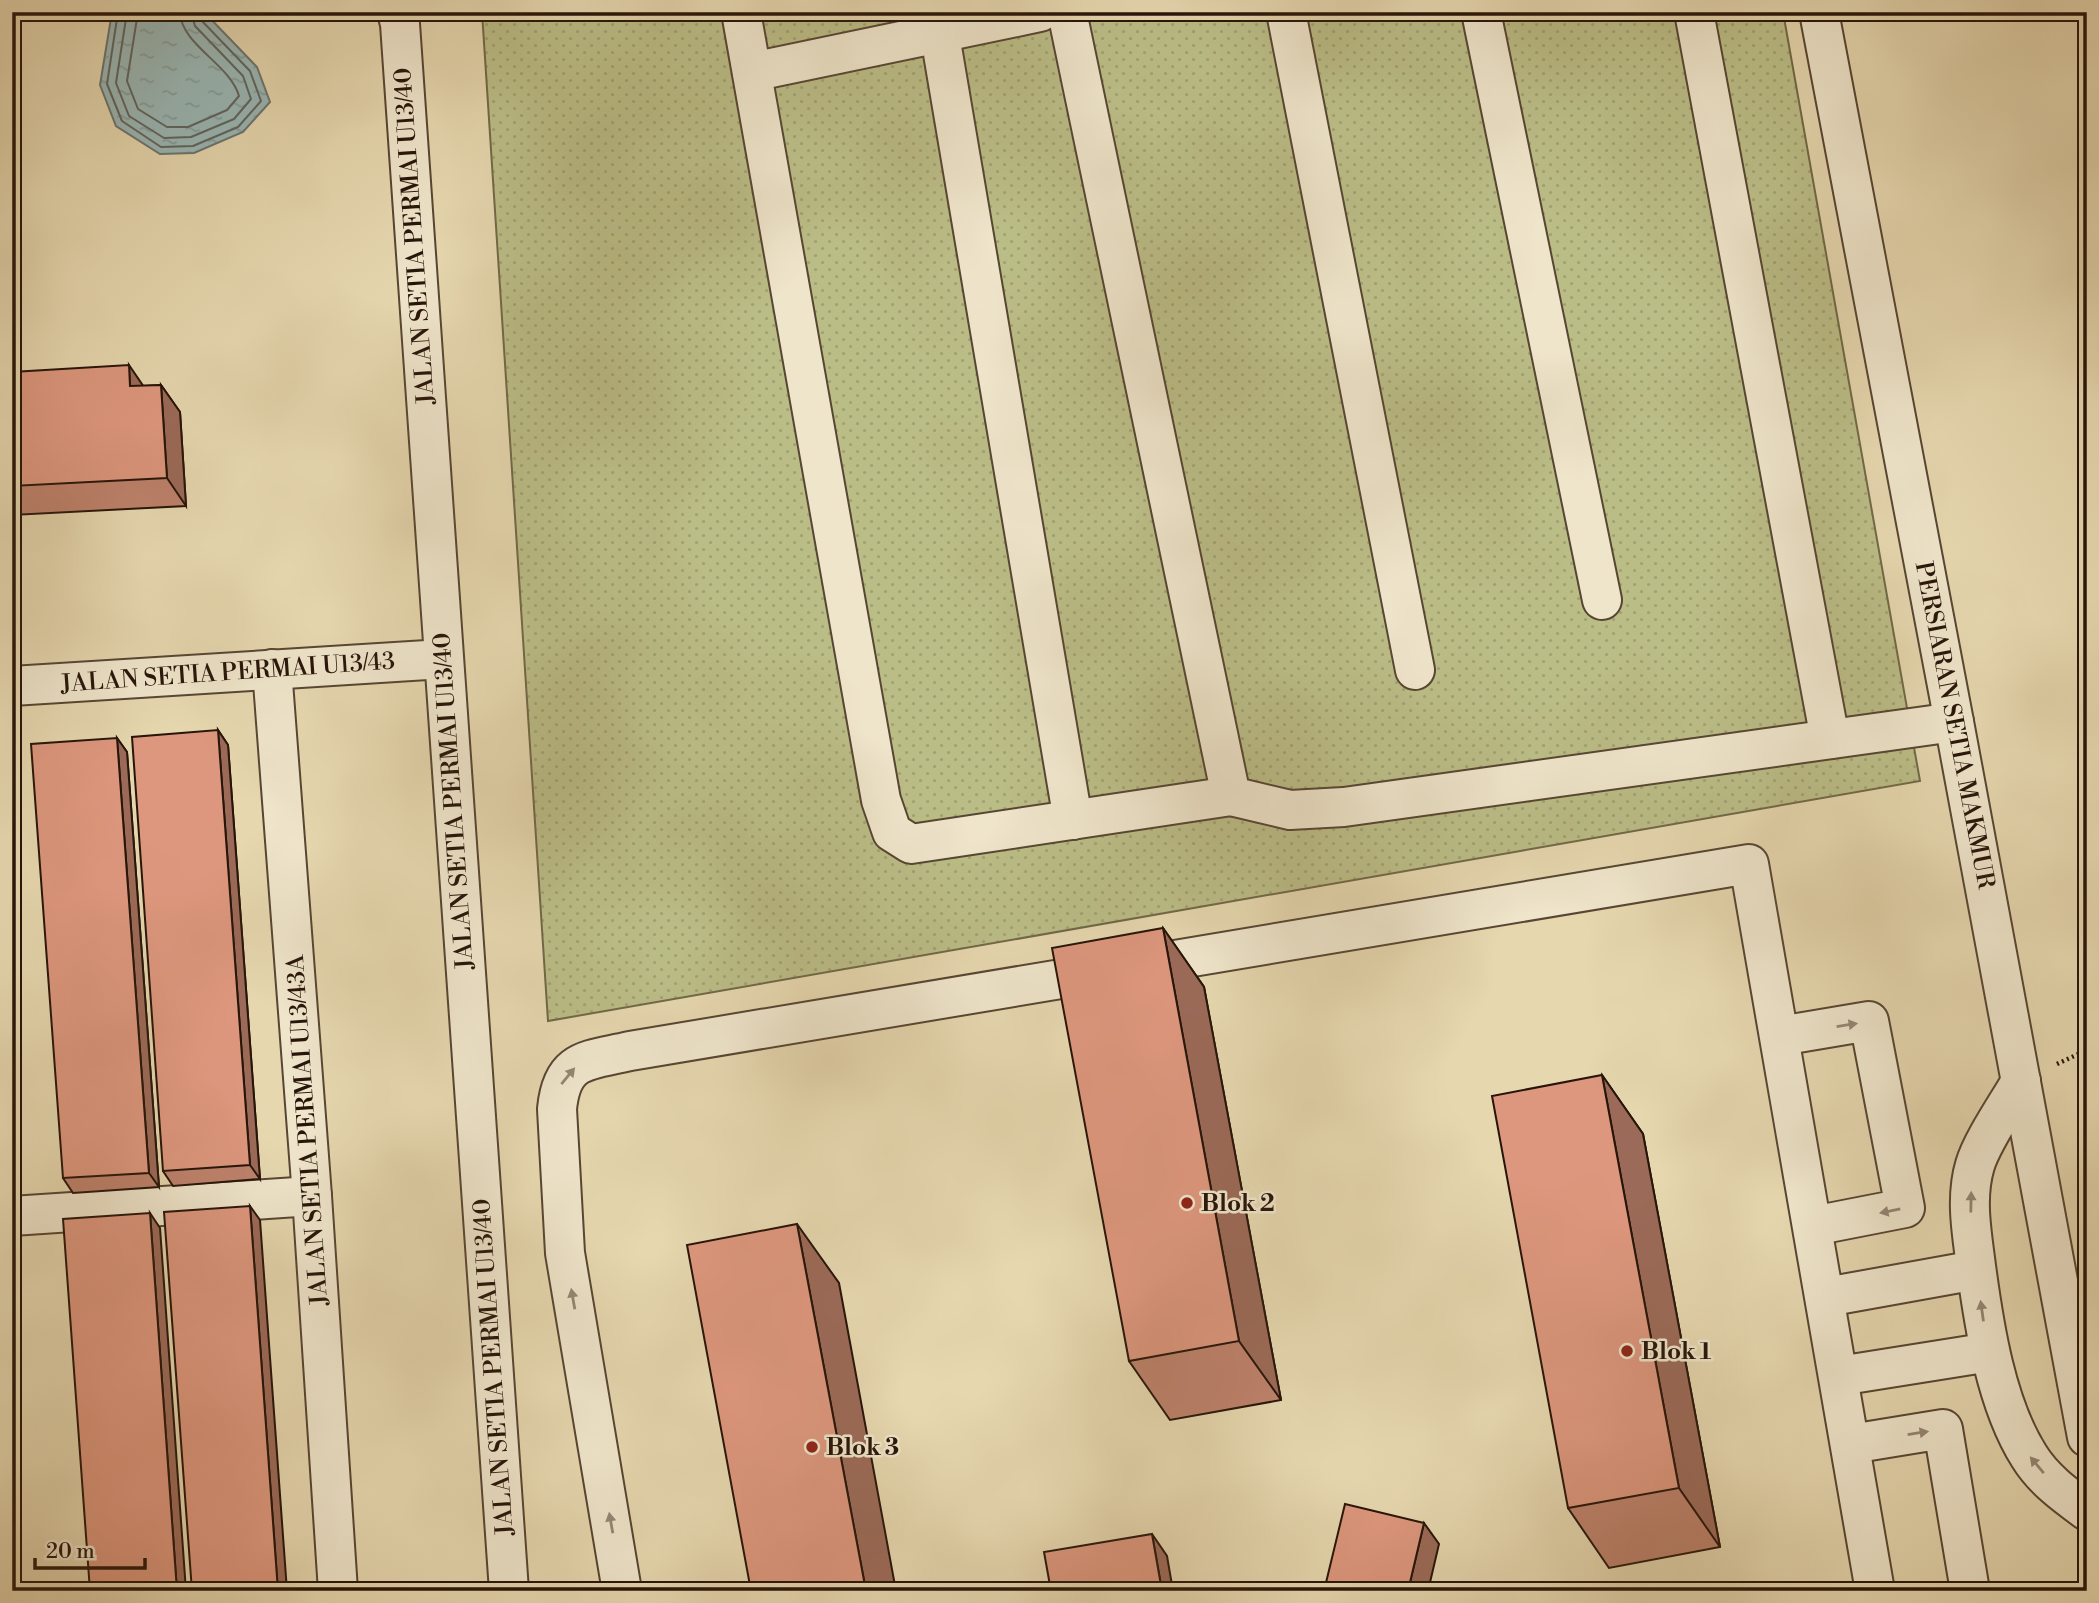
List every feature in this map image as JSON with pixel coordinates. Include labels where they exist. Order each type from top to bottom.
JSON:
[{"type":"street","name":"JALAN SETIA PERMAI U13/40","points":[[397,12],[400,24],[509,1591]]},
{"type":"street","points":[[741,12],[881,800],[892,832],[911,844],[1231,796],[1290,810],[1343,807],[1954,722]]},
{"type":"street","points":[[752,72],[938,23],[1040,12]]},
{"type":"street","points":[[1067,12],[1231,796]]},
{"type":"street","points":[[1286,12],[1415,670]]},
{"type":"street","points":[[1481,12],[1602,600]]},
{"type":"street","points":[[1695,12],[1830,739]]},
{"type":"street","name":"PERSIARAN SETIA MAKMUR","points":[[1819,12],[2087,1437]]},
{"type":"street","points":[[938,23],[1073,820]]},
{"type":"street","name":"JALAN SETIA PERMAI U13/43","points":[[12,685],[443,659]]},
{"type":"street","name":"JALAN SETIA PERMAI U13/43A","points":[[272,669],[312,1196],[338,1591]]},
{"type":"street","points":[[622,1591],[565,1252],[557,1109],[559,1088],[569,1071],[582,1062],[630,1051],[1749,864],[1875,1591]]},
{"type":"street","points":[[1780,1036],[1869,1021],[1905,1208],[1813,1226]]},
{"type":"street","points":[[2021,1081],[1975,1165],[1970,1195],[1970,1225],[1985,1333],[2009,1413],[2029,1456],[2059,1491],[2087,1511]]},
{"type":"street","points":[[12,1216],[312,1196]]},
{"type":"street","points":[[1826,1297],[1976,1270]]},
{"type":"street","points":[[1839,1376],[1990,1352]]},
{"type":"street","points":[[1851,1444],[1943,1429],[1970,1591]]},
{"type":"green space","points":[[482,12],[1783,12],[1920,781],[548,1021]]},
{"type":"water","points":[[112,12],[204,12],[257,67],[270,102],[243,132],[194,153],[160,154],[116,126],[100,85]]},
{"type":"building","points":[[129,365],[130,386],[161,385],[167,478],[12,486],[12,372]]},
{"type":"building","points":[[218,730],[250,1165],[163,1171],[132,737]]},
{"type":"building","points":[[117,738],[149,1173],[63,1178],[31,744]]},
{"type":"building","name":"Blok 2","points":[[1163,928],[1239,1341],[1129,1361],[1052,948]]},
{"type":"building","name":"Blok 1","points":[[1602,1075],[1679,1488],[1568,1508],[1492,1096]]},
{"type":"building","points":[[250,1206],[278,1591],[192,1591],[164,1212]]},
{"type":"building","points":[[150,1213],[177,1591],[90,1591],[63,1219]]},
{"type":"building","name":"Blok 3","points":[[797,1224],[866,1591],[751,1591],[687,1245]]},
{"type":"building","points":[[1345,1504],[1424,1523],[1408,1591],[1324,1591]]},
{"type":"building","points":[[1152,1534],[1162,1591],[1051,1591],[1044,1552]]},
{"type":"place","name":"Blok 2","points":[[1187,1203]]},
{"type":"place","name":"Blok 1","points":[[1627,1351]]},
{"type":"place","name":"Blok 3","points":[[812,1447]]}]
